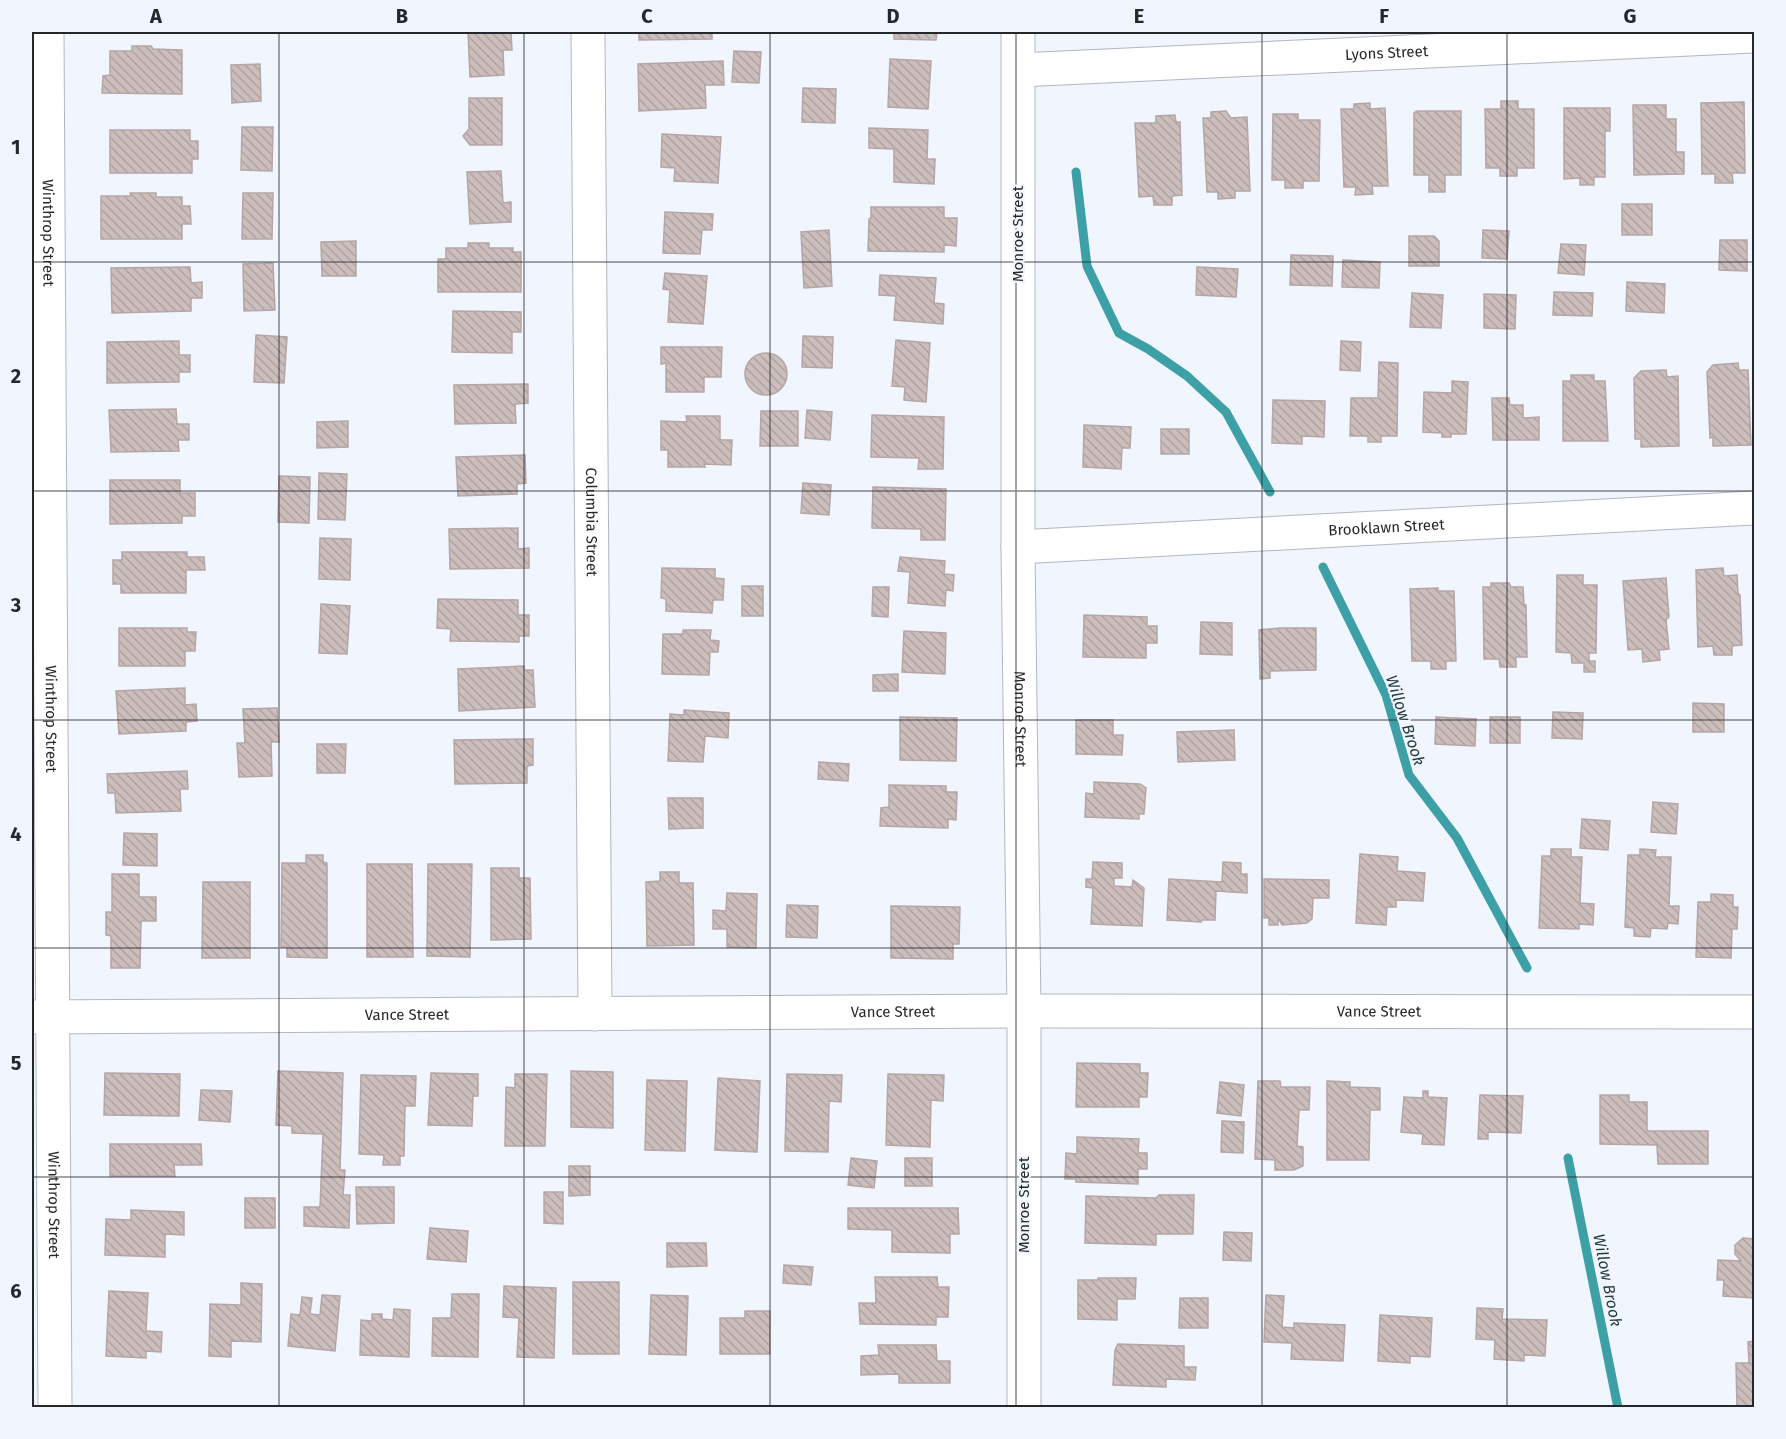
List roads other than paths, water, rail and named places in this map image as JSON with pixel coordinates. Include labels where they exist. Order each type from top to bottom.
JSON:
[{"type":"street","name":"Winthrop Street","points":[[47,32],[43,1017],[55,1407]]},
{"type":"street","name":"Columbia Street","points":[[588,32],[595,1014]]},
{"type":"street","name":"Monroe Street","points":[[1018,32],[1018,547],[1024,1011],[1024,1407]]},
{"type":"street","name":"Lyons Street","points":[[1019,70],[1755,36]]},
{"type":"street","name":"Brooklawn Street","points":[[1018,547],[1755,508]]},
{"type":"street","name":"Vance Street","points":[[43,1017],[1024,1011],[1755,1012]]},
{"type":"waterway","name":"Willow Brook","points":[[1076,172],[1087,266],[1119,333],[1148,349],[1187,376],[1226,412],[1270,492]]},
{"type":"waterway","name":"Willow Brook","points":[[1323,567],[1386,695],[1409,775],[1457,838],[1527,968]]},
{"type":"waterway","name":"Willow Brook","points":[[1568,1158],[1618,1408]]}]
